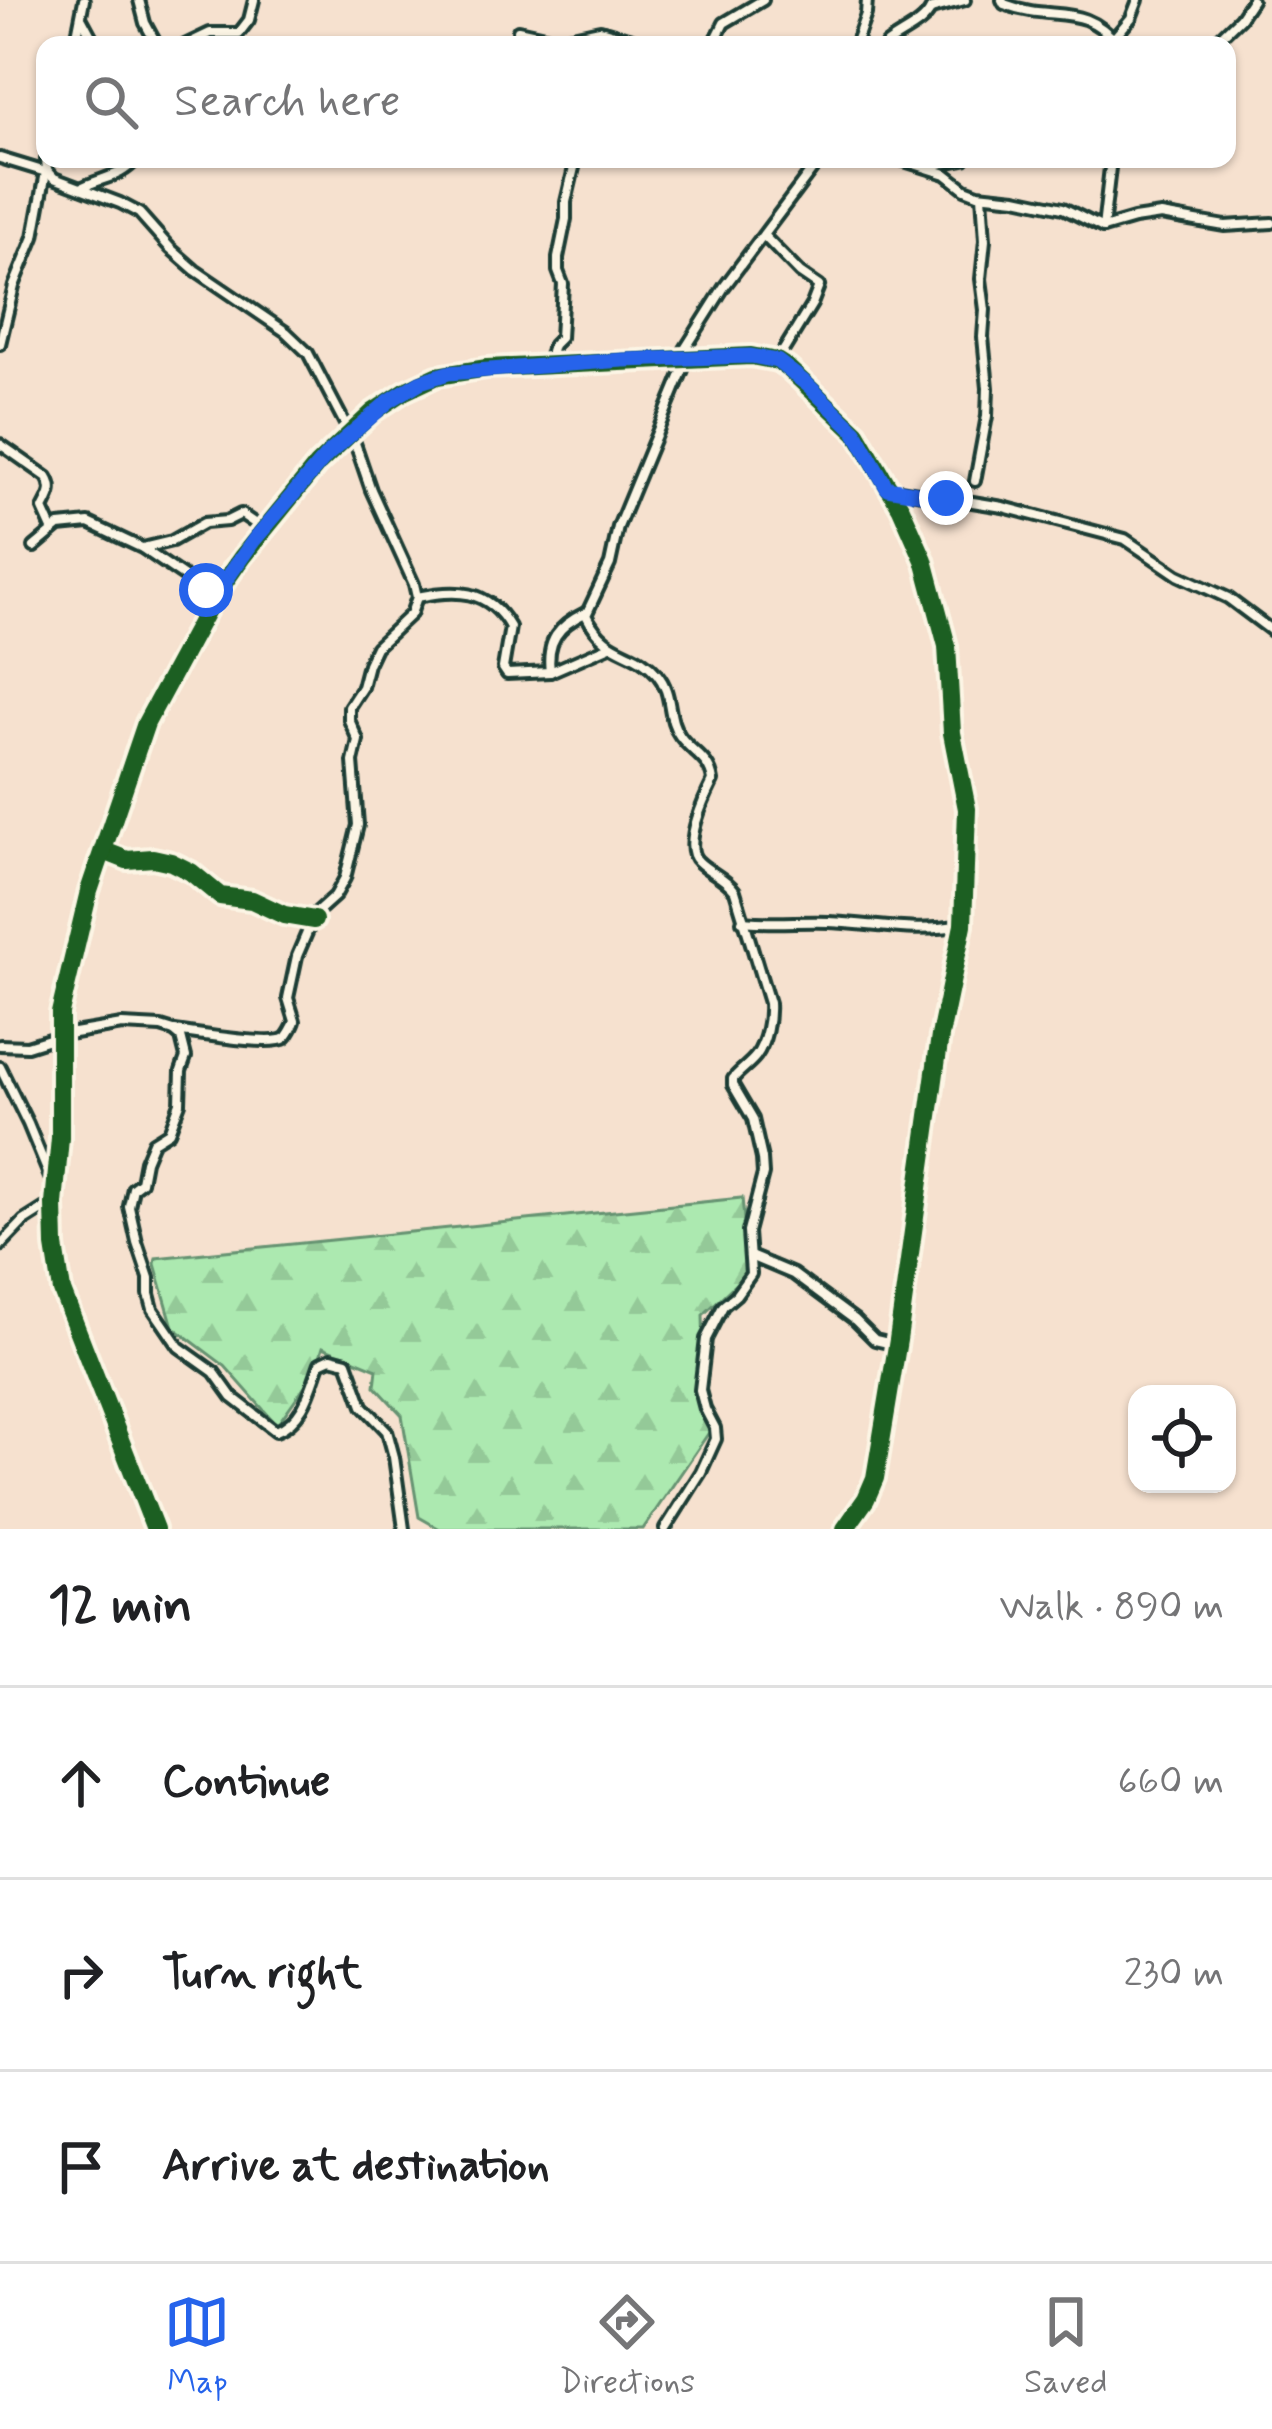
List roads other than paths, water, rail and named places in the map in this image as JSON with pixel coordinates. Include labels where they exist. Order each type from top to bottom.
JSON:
[{"type":"street","points":[[77,36],[84,0]]},
{"type":"street","points":[[139,0],[153,36]]},
{"type":"street","points":[[204,36],[238,33],[249,20],[254,0]]},
{"type":"street","points":[[718,36],[724,23],[763,0]]},
{"type":"street","points":[[858,36],[867,0]]},
{"type":"street","points":[[897,36],[926,20],[930,10],[965,0]]},
{"type":"street","points":[[1002,0],[1019,10],[1077,10],[1098,20],[1111,36]]},
{"type":"street","points":[[1120,36],[1138,0]]},
{"type":"street","points":[[1221,36],[1252,0]]},
{"type":"street","points":[[81,17],[91,36]]},
{"type":"street","points":[[518,30],[545,36]]},
{"type":"street","points":[[571,36],[596,30],[609,36]]},
{"type":"street","points":[[0,158],[36,165]]},
{"type":"street","points":[[0,344],[14,286],[34,237],[46,168]]},
{"type":"street","points":[[0,1045],[27,1046],[122,1025],[227,1039],[286,1038],[296,1021],[288,998],[303,938],[315,914],[335,896],[345,878],[358,826],[352,762],[358,740],[349,720],[350,707],[373,654],[408,620],[417,597],[350,433],[308,353],[286,332],[195,270],[139,213],[54,178],[47,168]]},
{"type":"street","points":[[81,188],[128,168]]},
{"type":"street","points":[[548,366],[553,345],[560,338],[563,284],[557,268],[574,168]]},
{"type":"street","points":[[550,672],[548,655],[557,631],[586,612],[610,564],[618,527],[684,358],[724,287],[813,168]]},
{"type":"street","points":[[927,168],[982,194],[1063,208],[1103,228],[1161,215],[1225,226],[1272,223]]},
{"type":"street","points":[[1103,228],[1110,168]]},
{"type":"street","points":[[975,481],[987,416],[982,194]]},
{"type":"street","points":[[764,236],[819,286],[777,361]]},
{"type":"street","points":[[154,1529],[62,1291],[56,1246],[60,1013],[89,891],[146,723],[214,597],[263,530],[307,477],[389,401],[437,376],[487,368],[751,356],[777,361],[855,431],[901,508],[924,560],[947,646],[952,733],[967,809],[963,925],[934,1073],[898,1340],[874,1478],[845,1529]]},
{"type":"street","points":[[0,444],[47,477],[52,493],[43,509],[52,530]]},
{"type":"street","points":[[887,488],[1003,507],[1126,539],[1178,575],[1228,598],[1272,631]]},
{"type":"street","points":[[142,548],[172,541],[204,523],[243,514],[263,530]]},
{"type":"street","points":[[34,547],[52,530],[84,521],[142,548],[214,597]]},
{"type":"street","points":[[417,597],[465,592],[503,616],[509,627],[504,672],[550,672],[610,646]]},
{"type":"street","points":[[586,612],[610,646],[645,663],[661,679],[674,727],[712,773],[691,852],[731,885],[770,1012],[755,1058],[733,1079],[753,1119],[762,1159],[758,1200],[749,1222],[751,1274],[714,1321],[702,1355],[700,1390],[715,1429],[714,1448],[665,1529]]},
{"type":"street","points":[[104,851],[127,860],[166,860],[191,872],[220,896],[252,900],[284,915],[314,920]]},
{"type":"street","points":[[742,921],[926,931],[963,925]]},
{"type":"street","points":[[174,1031],[182,1037],[186,1057],[180,1103],[169,1132],[153,1142],[129,1209],[153,1309],[187,1355],[214,1372],[232,1397],[276,1431],[292,1423],[312,1391],[320,1363],[331,1358],[350,1366],[363,1406],[387,1431],[404,1529]]},
{"type":"street","points":[[0,1067],[56,1197]]},
{"type":"street","points":[[0,1246],[56,1197]]},
{"type":"street","points":[[751,1256],[794,1274],[875,1340],[898,1340]]}]
